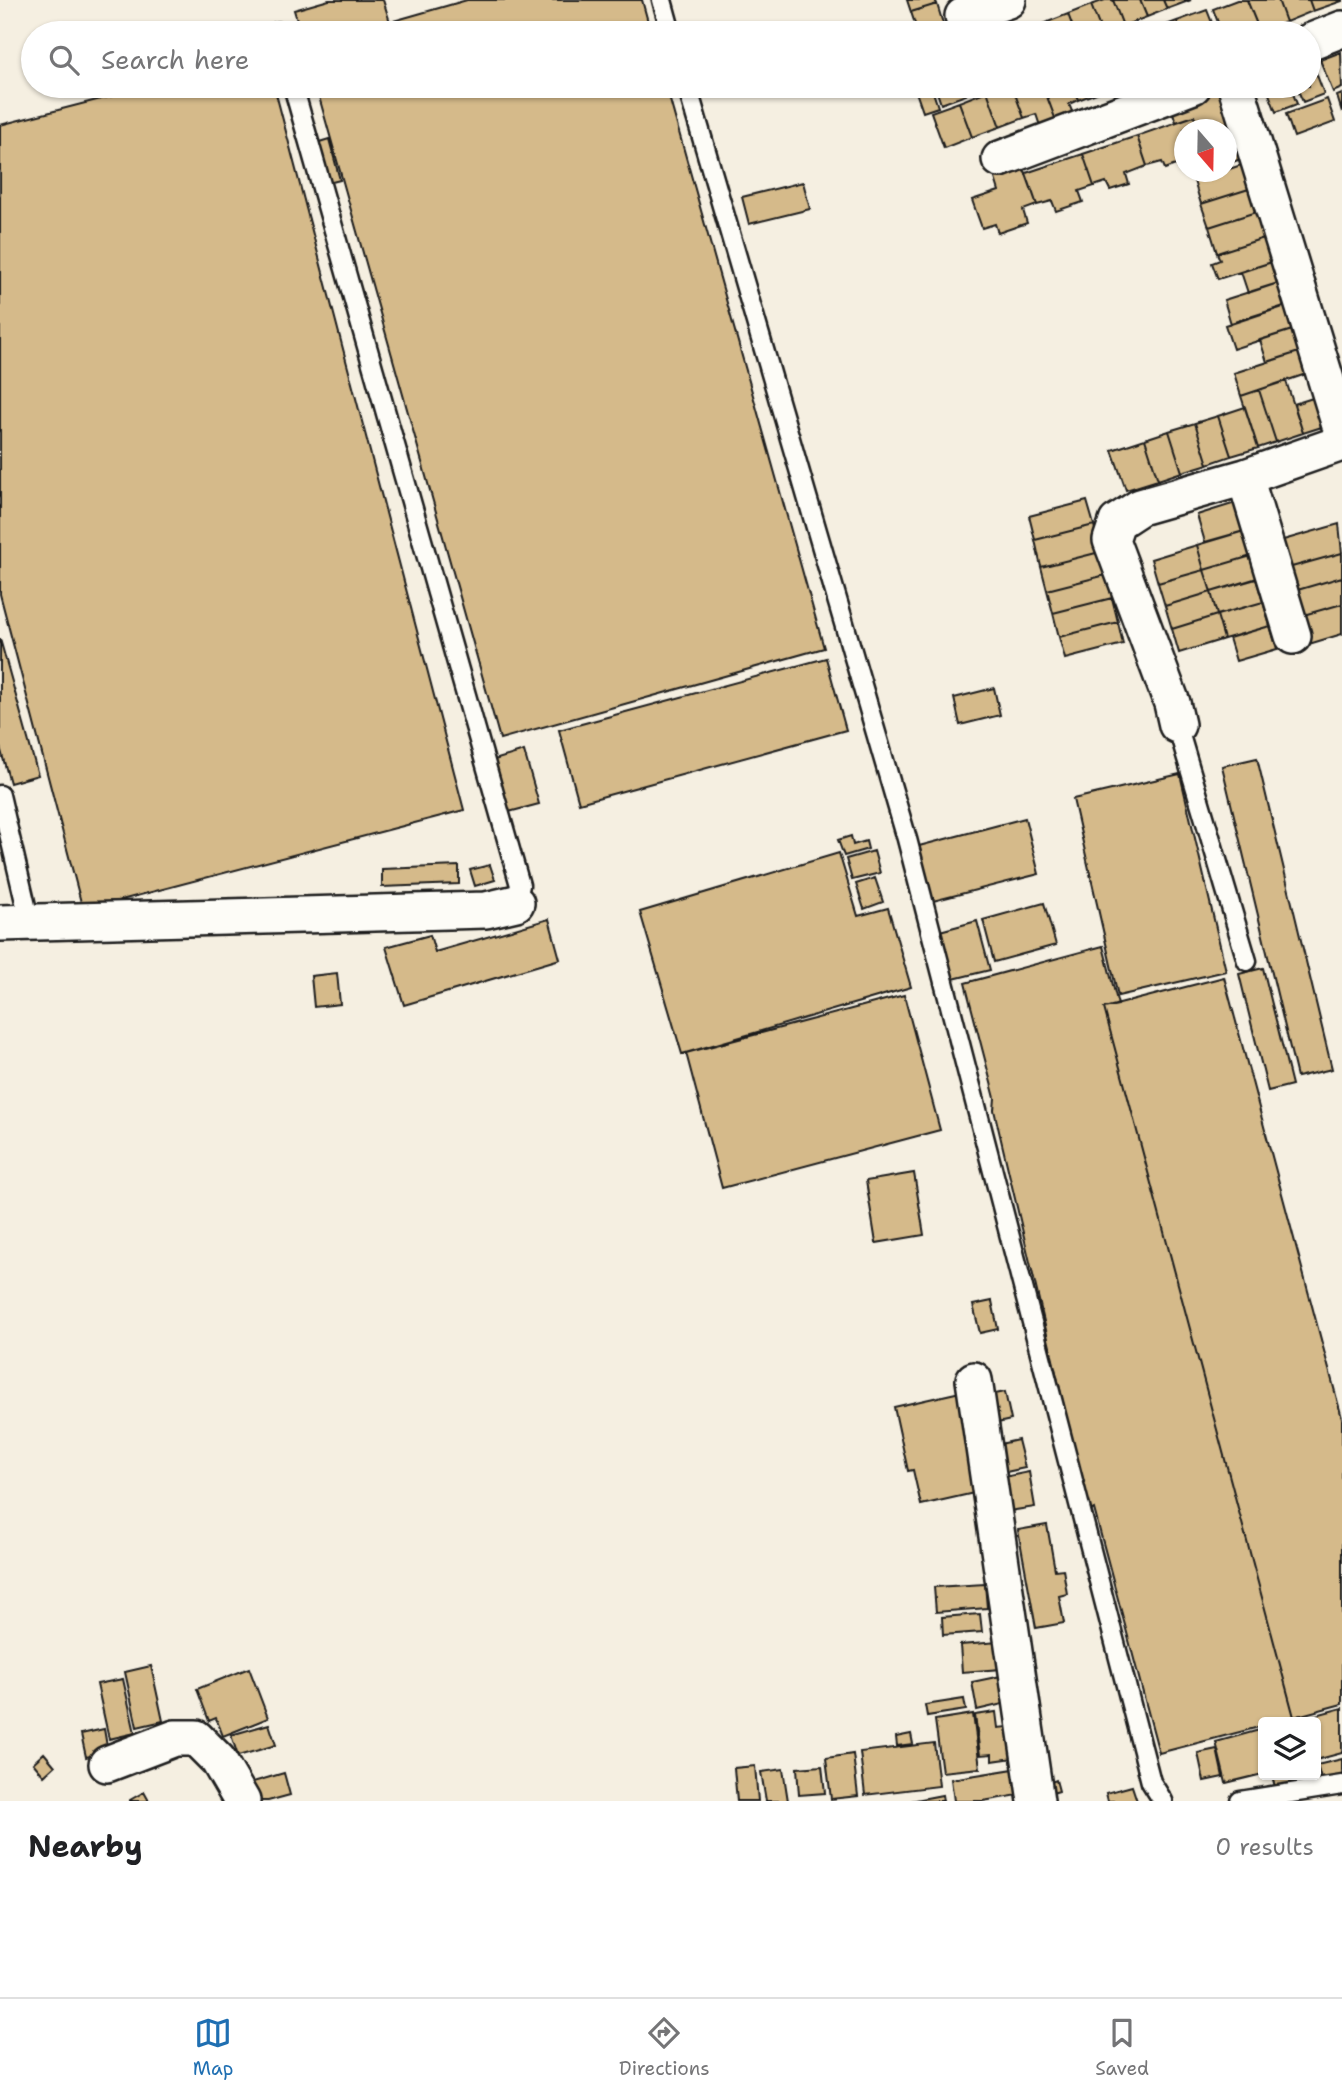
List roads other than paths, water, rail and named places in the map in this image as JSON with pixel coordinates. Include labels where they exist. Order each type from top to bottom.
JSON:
[{"type":"street","points":[[963,17],[1008,0]]},
{"type":"street","points":[[1321,37],[1342,29]]},
{"type":"street","points":[[1000,159],[1161,98]]},
{"type":"street","points":[[1240,98],[1342,432]]},
{"type":"street","points":[[1177,724],[1172,703],[1111,540],[1112,530],[1127,513],[1140,507],[1245,477],[1342,443]]},
{"type":"street","points":[[1245,477],[1293,636]]},
{"type":"street","points":[[15,923],[486,910],[516,903]]},
{"type":"street","points":[[974,1380],[1036,1801]]},
{"type":"street","points":[[107,1764],[175,1738],[196,1738],[218,1760],[242,1801]]},
{"type":"lane","points":[[662,0],[668,21]]},
{"type":"lane","points":[[296,98],[520,885],[516,903]]},
{"type":"lane","points":[[691,98],[907,839],[1151,1782],[1163,1801]]},
{"type":"lane","points":[[1177,724],[1247,961]]},
{"type":"lane","points":[[0,795],[15,923]]},
{"type":"lane","points":[[1240,1801],[1342,1785]]}]
